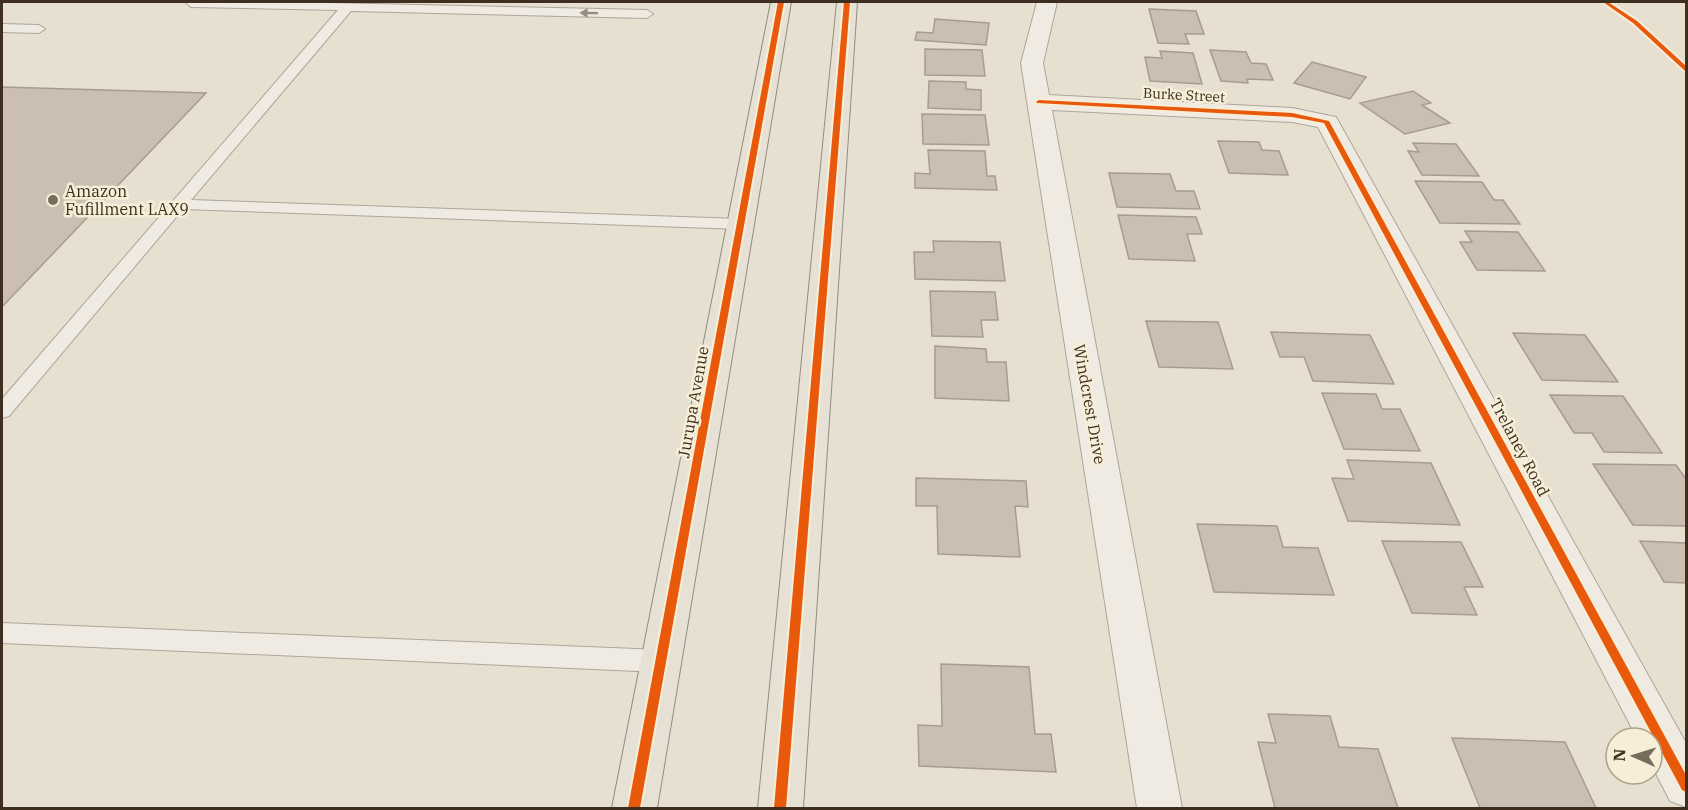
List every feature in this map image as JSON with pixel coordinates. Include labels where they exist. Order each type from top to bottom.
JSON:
[{"type":"main road","name":"Jurupa Avenue","points":[[634,808],[781,2]]},
{"type":"main road","points":[[780,808],[847,2]]},
{"type":"street","name":"Windcrest Drive","points":[[1047,2],[1032,63],[1159,808]]},
{"type":"street","name":"Burke Street","points":[[1039,102],[1292,115],[1327,123]]},
{"type":"street","name":"Trelaney Road","points":[[1327,123],[1686,786]]},
{"type":"lane","points":[[191,2],[647,14]]},
{"type":"lane","points":[[2,411],[347,7]]},
{"type":"lane","points":[[2,28],[39,29]]},
{"type":"lane","points":[[180,204],[740,225]]},
{"type":"lane","points":[[2,633],[661,661]]},
{"type":"building","points":[[1149,9],[1196,11],[1204,34],[1185,34],[1189,44],[1158,43]]},
{"type":"building","points":[[935,19],[989,23],[986,45],[915,40],[917,32],[933,33]]},
{"type":"building","points":[[925,49],[982,50],[985,76],[925,75]]},
{"type":"building","points":[[1210,50],[1246,52],[1251,63],[1266,64],[1273,80],[1247,79],[1248,83],[1221,81]]},
{"type":"building","points":[[1160,51],[1193,53],[1202,84],[1150,81],[1145,57],[1162,58]]},
{"type":"building","points":[[1312,62],[1366,77],[1350,99],[1294,83]]},
{"type":"building","points":[[929,81],[966,82],[966,89],[981,90],[981,110],[928,108]]},
{"type":"building","name":"Amazon Fufillment LAX9","points":[[2,87],[206,93],[2,307]]},
{"type":"building","points":[[1413,91],[1431,103],[1422,105],[1450,123],[1405,134],[1360,103]]},
{"type":"building","points":[[922,114],[985,115],[989,145],[923,144]]},
{"type":"building","points":[[1218,141],[1259,142],[1262,150],[1279,151],[1288,175],[1229,173]]},
{"type":"building","points":[[1413,143],[1456,144],[1479,176],[1422,175],[1408,151],[1419,152]]},
{"type":"building","points":[[928,150],[985,151],[987,176],[995,176],[997,190],[915,188],[915,173],[930,174]]},
{"type":"building","points":[[1109,173],[1170,174],[1176,191],[1194,191],[1200,209],[1117,207]]},
{"type":"building","points":[[1415,181],[1482,182],[1494,200],[1503,200],[1520,224],[1440,223]]},
{"type":"building","points":[[1118,215],[1196,217],[1202,234],[1187,234],[1195,261],[1129,259]]},
{"type":"building","points":[[1465,231],[1518,232],[1545,271],[1477,270],[1460,242],[1472,242]]},
{"type":"building","points":[[933,241],[1000,242],[1005,281],[915,279],[914,252],[934,252]]},
{"type":"building","points":[[930,291],[995,292],[998,320],[981,320],[983,337],[932,336]]},
{"type":"building","points":[[1146,321],[1218,322],[1233,369],[1159,367]]},
{"type":"building","points":[[1271,332],[1370,335],[1394,384],[1313,381],[1304,357],[1280,357]]},
{"type":"building","points":[[1513,333],[1585,335],[1618,382],[1542,380]]},
{"type":"building","points":[[935,346],[986,349],[987,362],[1006,362],[1009,401],[935,398]]},
{"type":"building","points":[[1322,393],[1376,394],[1382,409],[1400,409],[1420,451],[1344,449]]},
{"type":"building","points":[[1550,395],[1623,396],[1662,453],[1604,452],[1592,433],[1574,433]]},
{"type":"building","points":[[1347,460],[1431,463],[1460,525],[1348,521],[1332,478],[1354,479]]},
{"type":"building","points":[[1593,464],[1676,465],[1686,479],[1686,526],[1633,525]]},
{"type":"building","points":[[916,478],[1026,481],[1028,507],[1015,506],[1020,557],[938,554],[937,506],[916,506]]},
{"type":"building","points":[[1197,524],[1277,526],[1283,547],[1318,548],[1334,595],[1214,592]]},
{"type":"building","points":[[1382,541],[1461,542],[1483,587],[1464,587],[1477,615],[1412,613]]},
{"type":"building","points":[[1640,541],[1686,543],[1686,583],[1664,582]]},
{"type":"building","points":[[941,664],[1029,667],[1035,734],[1051,734],[1056,772],[919,766],[918,725],[942,726]]},
{"type":"building","points":[[1268,714],[1330,716],[1339,747],[1378,749],[1398,808],[1275,808],[1258,742],[1276,743]]},
{"type":"building","points":[[1452,738],[1565,742],[1596,808],[1480,808]]},
{"type":"cycle path","points":[[634,808],[781,2]]},
{"type":"cycle path","points":[[780,808],[847,2]]},
{"type":"cycle path","points":[[1605,2],[1635,22],[1686,69]]},
{"type":"cycle path","points":[[1039,102],[1292,115],[1327,122],[1686,786]]},
{"type":"place","name":"Amazon Fufillment LAX9","points":[[53,200]]}]
